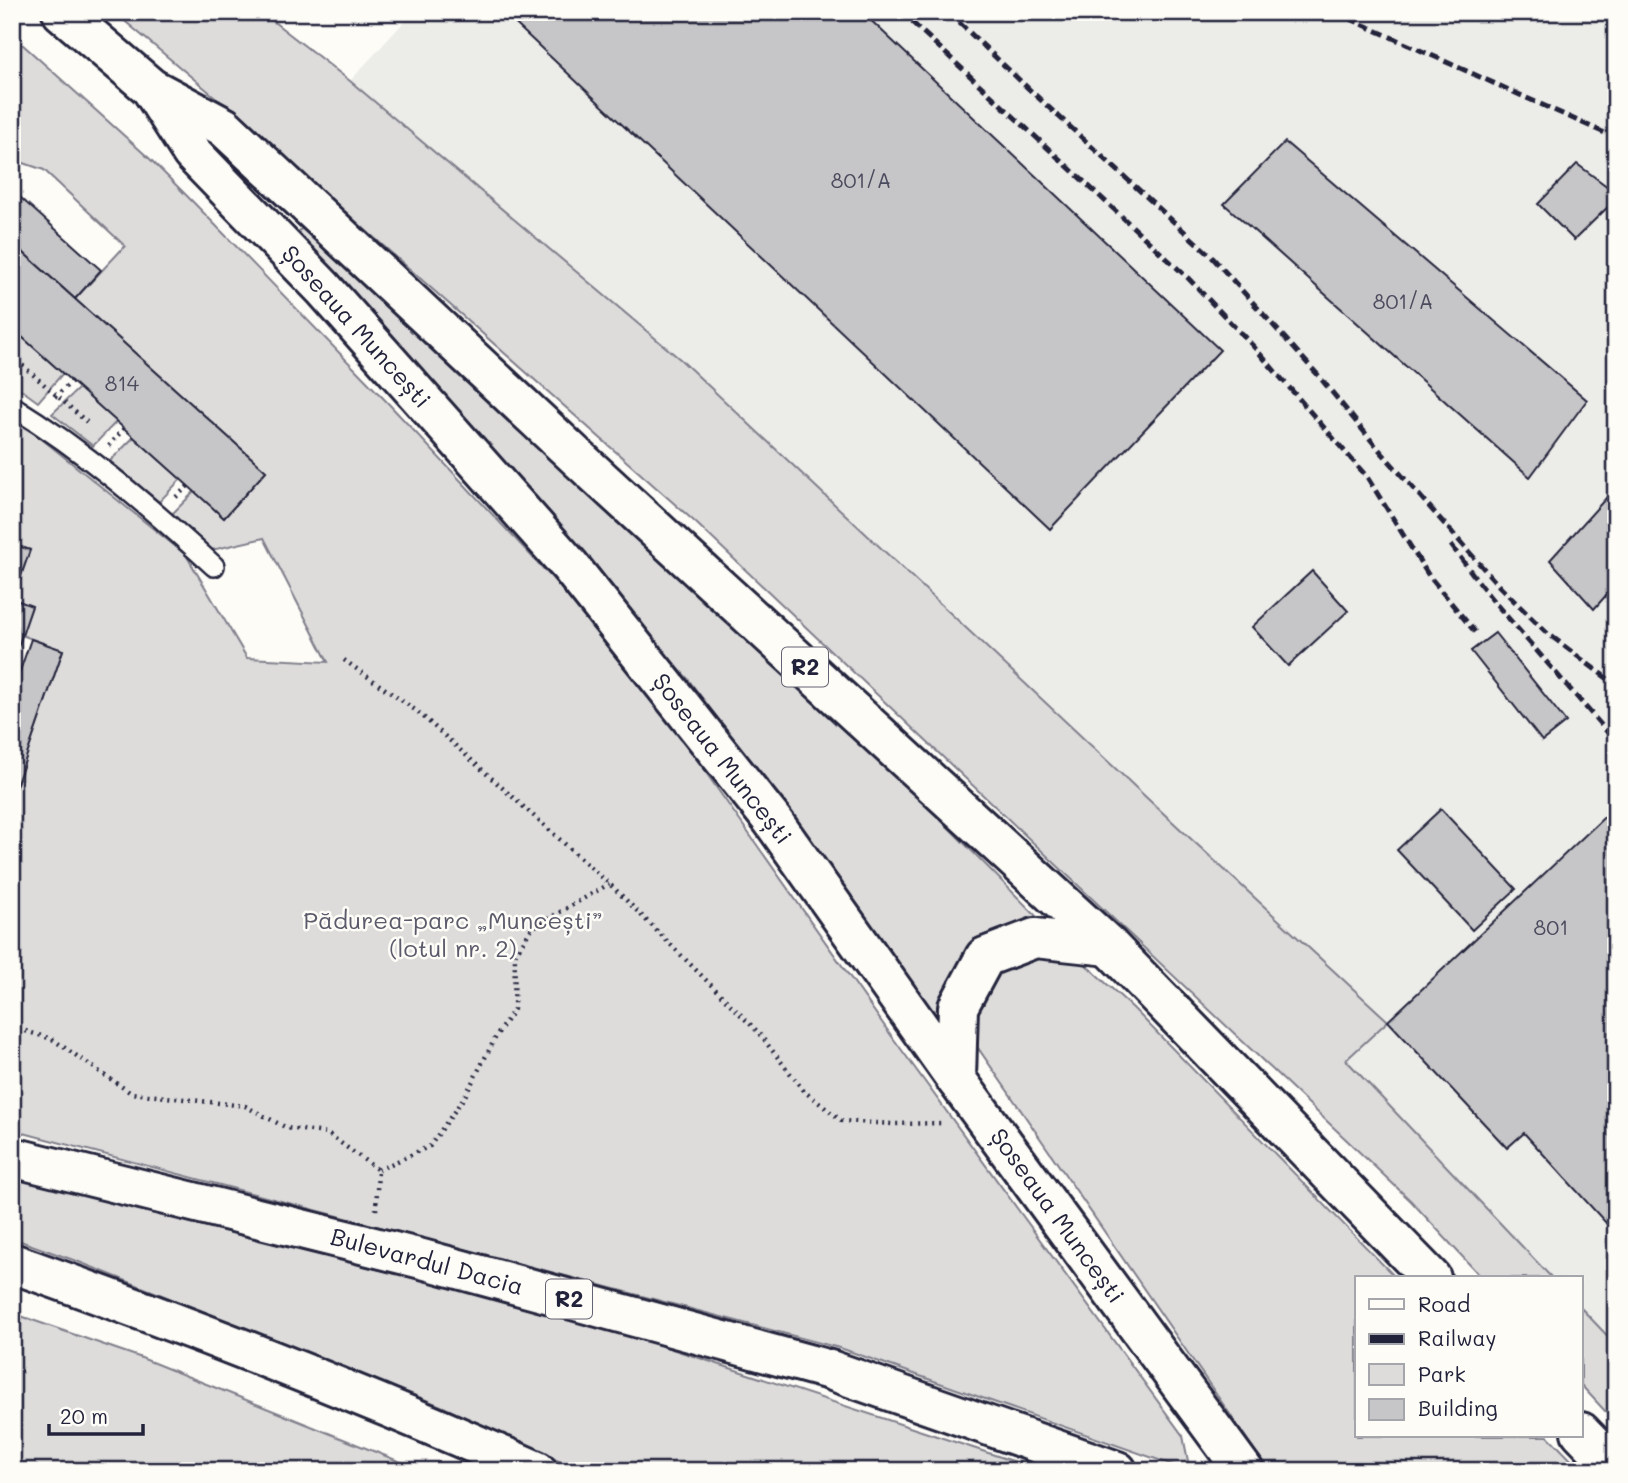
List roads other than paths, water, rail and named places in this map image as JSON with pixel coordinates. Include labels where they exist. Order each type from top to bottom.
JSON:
[{"type":"main road","name":"Șoseaua Muncești","points":[[62,12],[151,88],[224,127],[580,460],[1109,946],[1430,1276]]},
{"type":"main road","name":"Șoseaua Muncești","points":[[151,88],[192,153],[323,288],[569,565],[772,820],[956,1079],[1244,1471]]},
{"type":"main road","points":[[956,1079],[958,1007],[985,957],[1035,938],[1109,946]]},
{"type":"main road","name":"Bulevardul Dacia","points":[[12,1157],[375,1247],[830,1370],[1117,1471]]},
{"type":"main road","points":[[12,1263],[126,1303],[537,1471]]},
{"type":"main road","points":[[1582,1433],[1616,1468]]},
{"type":"lane","points":[[12,406],[58,436],[158,515],[214,566]]},
{"type":"railway","points":[[901,12],[1188,278],[1254,347],[1367,477],[1429,576],[1475,632]]},
{"type":"railway","points":[[948,12],[1211,256],[1318,375],[1375,445],[1500,587],[1547,633],[1616,685]]},
{"type":"railway","points":[[1335,12],[1616,138]]},
{"type":"railway","points":[[1451,545],[1490,597],[1616,742]]},
{"type":"park label","name":"Pădurea-parc „Muncești” (lotul nr. 2)","points":[[453,935]]}]
